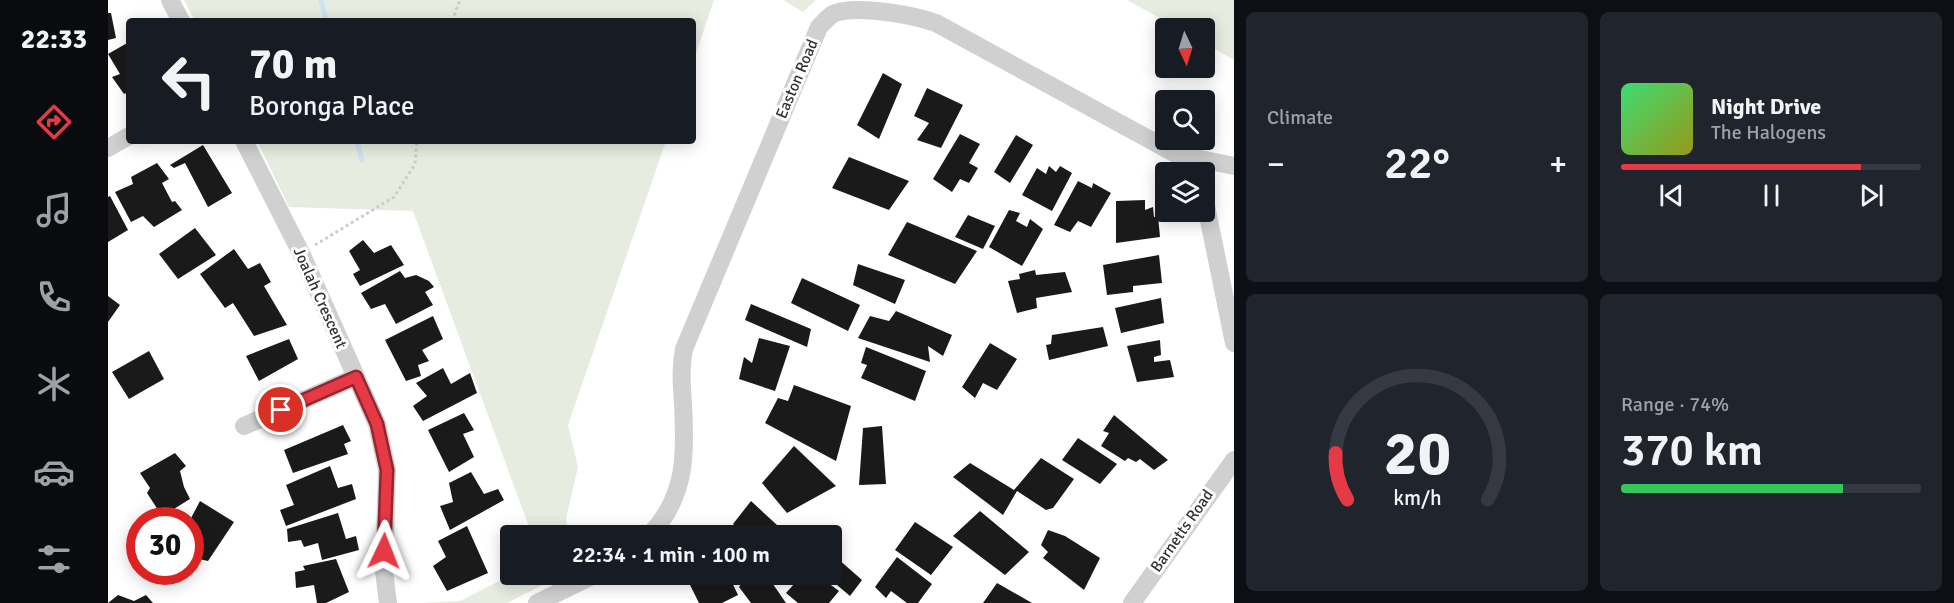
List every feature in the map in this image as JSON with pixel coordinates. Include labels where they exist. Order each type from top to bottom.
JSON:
[{"type":"street","points":[[170,0],[179,18]]},
{"type":"street","name":"Easton Road","points":[[659,525],[673,502],[682,477],[685,453],[681,366],[684,349],[819,27],[831,15],[849,9],[914,15],[936,23],[1191,162]]},
{"type":"street","points":[[108,148],[126,138]]},
{"type":"street","name":"Joalah Crescent","points":[[246,144],[301,253],[377,424],[387,470],[384,571],[388,603]]},
{"type":"street","name":"Easton Road","points":[[1215,166],[1234,166]]},
{"type":"street","points":[[1209,222],[1234,343]]},
{"type":"street","points":[[244,426],[356,377]]},
{"type":"street","name":"Barnetts Road","points":[[1132,603],[1234,460]]},
{"type":"street","points":[[537,603],[574,585]]},
{"type":"path","points":[[453,18],[460,0]]},
{"type":"path","points":[[301,253],[394,197],[415,164],[417,144]]},
{"type":"shaded area","points":[[184,0],[714,0],[696,53],[696,18],[193,18]]},
{"type":"shaded area","points":[[783,0],[816,0],[803,12]]},
{"type":"shaded area","points":[[1127,0],[1234,0],[1234,60],[1215,49],[1215,18],[1160,18]]},
{"type":"shaded area","points":[[258,144],[665,144],[568,425],[578,467],[566,519],[567,525],[528,525],[413,211],[289,207]]},
{"type":"shaded area","points":[[500,581],[500,585],[542,585],[507,603],[422,603],[460,601]]},
{"type":"building","points":[[108,13],[111,13],[116,38],[108,40]]},
{"type":"building","points":[[126,44],[126,93],[124,94],[112,77],[120,74],[108,54]]},
{"type":"building","points":[[883,73],[902,84],[879,139],[857,125]]},
{"type":"building","points":[[927,88],[963,105],[941,148],[917,140],[929,123],[914,116]]},
{"type":"building","points":[[960,134],[980,144],[969,163],[978,168],[969,183],[960,179],[952,192],[933,179]]},
{"type":"building","points":[[1016,135],[1033,145],[1010,183],[994,172]]},
{"type":"building","points":[[203,145],[232,193],[208,207],[185,163],[174,168],[170,165]]},
{"type":"building","points":[[849,157],[909,181],[889,210],[832,188]]},
{"type":"building","points":[[157,163],[169,179],[162,183],[172,202],[175,201],[182,210],[154,227],[143,216],[131,222],[115,192],[133,184],[131,177]]},
{"type":"building","points":[[1049,166],[1056,172],[1060,166],[1072,173],[1052,211],[1022,195],[1037,168],[1046,174]]},
{"type":"building","points":[[1078,181],[1092,188],[1093,183],[1111,193],[1091,227],[1078,221],[1070,232],[1054,225]]},
{"type":"building","points":[[110,196],[128,230],[108,242],[108,197]]},
{"type":"building","points":[[1145,200],[1145,210],[1153,207],[1155,222],[1159,222],[1160,237],[1116,243],[1116,201]]},
{"type":"building","points":[[1009,210],[1020,213],[1016,221],[1027,227],[1030,219],[1043,229],[1022,266],[989,247]]},
{"type":"building","points":[[968,215],[995,226],[983,249],[955,237]]},
{"type":"building","points":[[907,222],[977,251],[955,284],[888,255]]},
{"type":"building","points":[[195,228],[216,255],[178,279],[159,254]]},
{"type":"building","points":[[363,240],[374,253],[391,245],[404,265],[360,286],[353,274],[360,270],[349,251]]},
{"type":"building","points":[[234,249],[248,269],[260,263],[271,282],[264,286],[287,325],[254,336],[233,303],[225,308],[200,274]]},
{"type":"building","points":[[1159,255],[1162,283],[1133,286],[1133,292],[1107,295],[1103,265]]},
{"type":"building","points":[[858,264],[905,280],[895,304],[853,285]]},
{"type":"building","points":[[1035,270],[1036,275],[1065,272],[1072,292],[1036,298],[1037,308],[1017,313],[1008,281],[1020,279],[1019,274]]},
{"type":"building","points":[[400,271],[405,278],[416,275],[429,281],[434,287],[425,292],[433,305],[396,324],[385,304],[371,309],[361,293]]},
{"type":"building","points":[[802,278],[860,305],[848,331],[791,303]]},
{"type":"building","points":[[108,296],[120,305],[108,322]]},
{"type":"building","points":[[1161,298],[1164,323],[1121,333],[1115,308]]},
{"type":"building","points":[[751,304],[811,329],[807,347],[745,320]]},
{"type":"building","points":[[896,311],[952,335],[943,356],[928,346],[930,362],[858,338],[870,316],[889,321]]},
{"type":"building","points":[[433,316],[443,339],[422,350],[429,361],[418,365],[421,376],[406,381],[385,340]]},
{"type":"building","points":[[1103,327],[1108,346],[1049,360],[1046,345],[1051,344],[1052,335]]},
{"type":"building","points":[[759,338],[790,346],[775,391],[739,379],[744,357],[752,363]]},
{"type":"building","points":[[289,339],[298,359],[259,381],[246,356]]},
{"type":"building","points":[[1160,340],[1161,355],[1154,357],[1154,362],[1170,360],[1174,377],[1137,382],[1127,346]]},
{"type":"building","points":[[990,343],[1017,359],[997,390],[983,383],[975,398],[962,387]]},
{"type":"building","points":[[866,347],[926,371],[915,401],[861,378],[867,365],[861,363]]},
{"type":"building","points":[[149,351],[164,379],[129,399],[112,372]]},
{"type":"building","points":[[443,368],[451,384],[470,373],[477,393],[423,421],[413,406],[427,396],[416,383]]},
{"type":"building","points":[[794,385],[851,406],[836,461],[765,423],[778,398],[788,401]]},
{"type":"building","points":[[464,413],[474,430],[463,434],[474,457],[449,472],[428,430]]},
{"type":"building","points":[[1114,415],[1168,460],[1154,470],[1140,459],[1136,462],[1128,458],[1125,461],[1101,446],[1109,433],[1103,431]]},
{"type":"building","points":[[343,425],[351,441],[344,444],[348,454],[293,473],[284,450]]},
{"type":"building","points":[[882,426],[886,484],[859,485],[863,428]]},
{"type":"building","points":[[1078,438],[1117,464],[1100,484],[1062,460]]},
{"type":"building","points":[[794,446],[836,486],[787,513],[762,483]]},
{"type":"building","points":[[175,453],[186,466],[180,471],[190,499],[177,507],[156,507],[147,493],[150,488],[140,473]]},
{"type":"building","points":[[1041,458],[1074,479],[1053,508],[1046,510],[1017,491],[1003,515],[953,477],[970,463],[1014,490]]},
{"type":"building","points":[[330,466],[338,488],[352,484],[356,499],[286,526],[280,510],[294,505],[286,485]]},
{"type":"building","points":[[471,472],[484,494],[498,489],[504,500],[450,530],[440,506],[453,502],[449,483]]},
{"type":"building","points":[[200,501],[234,522],[208,561],[204,560],[204,507],[197,507]]},
{"type":"building","points":[[751,501],[777,525],[734,525]]},
{"type":"building","points":[[980,511],[1029,552],[1005,575],[953,536]]},
{"type":"building","points":[[338,513],[346,539],[356,536],[359,550],[322,560],[318,543],[304,547],[301,540],[288,542],[287,529]]},
{"type":"building","points":[[915,522],[953,547],[931,575],[895,550]]},
{"type":"building","points":[[467,526],[488,573],[447,591],[433,566],[446,557],[438,541]]},
{"type":"building","points":[[1048,530],[1065,536],[1100,558],[1084,590],[1043,558],[1048,552],[1041,545]]},
{"type":"building","points":[[897,557],[932,584],[918,603],[907,603],[891,591],[886,598],[875,587]]},
{"type":"building","points":[[336,559],[349,592],[326,603],[317,603],[314,585],[296,588],[295,572],[305,570],[303,566]]},
{"type":"building","points":[[842,562],[862,580],[850,596],[837,585],[842,585]]},
{"type":"building","points":[[997,583],[1032,603],[983,603]]},
{"type":"building","points":[[690,585],[733,585],[738,595],[722,603],[699,603]]},
{"type":"building","points":[[740,585],[774,585],[786,603],[751,603],[739,587]]},
{"type":"building","points":[[793,585],[831,585],[839,591],[829,603],[798,603],[786,593]]},
{"type":"building","points":[[118,595],[134,601],[146,595],[153,603],[108,603]]},
{"type":"waterway","points":[[321,0],[325,18]]},
{"type":"waterway","points":[[358,144],[362,160]]},
{"type":"route","points":[[281,410],[356,377],[377,424],[387,470],[384,551]]}]
